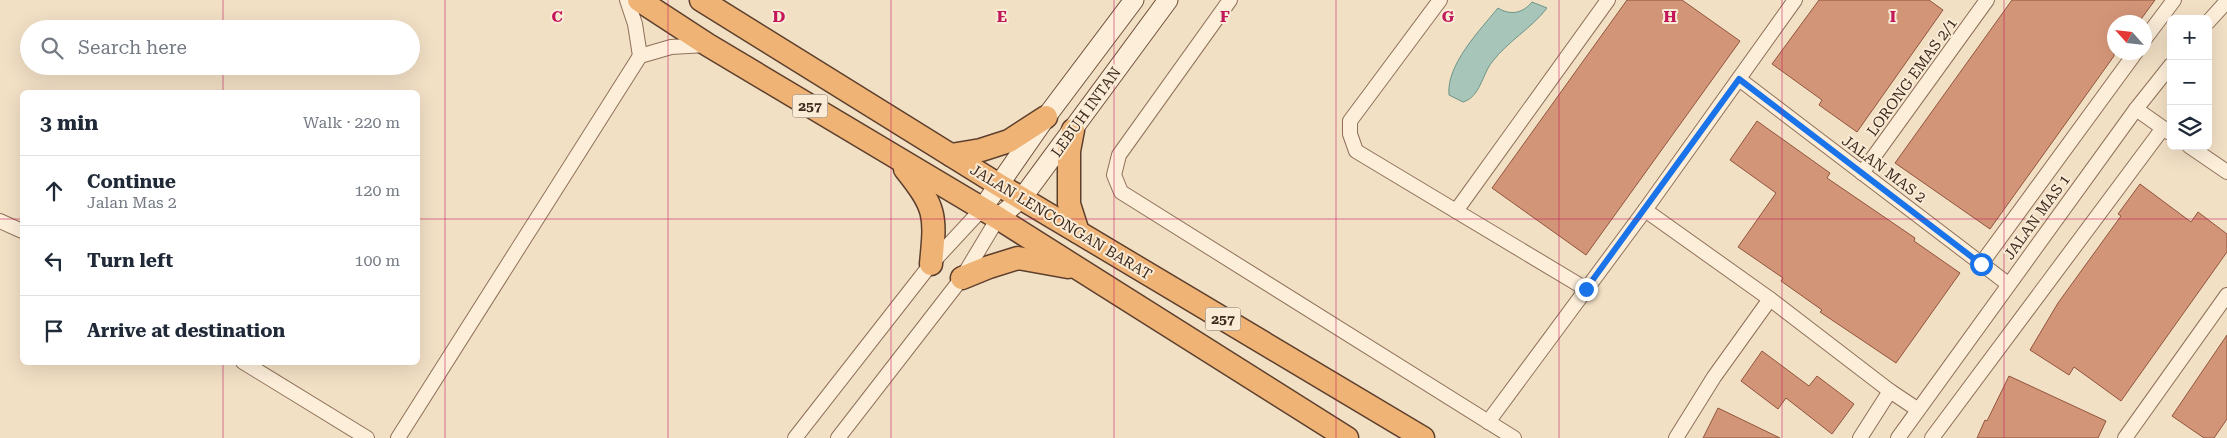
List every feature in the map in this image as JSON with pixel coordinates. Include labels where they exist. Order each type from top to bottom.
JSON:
[{"type":"highway","name":"JALAN LENCONGAN BARAT","points":[[639,0],[708,45],[1083,271],[1347,438]]},
{"type":"highway","name":"JALAN LENCONGAN BARAT","points":[[701,0],[999,186],[1423,438]]},
{"type":"highway","points":[[951,156],[981,150],[1009,141],[1046,117]]},
{"type":"highway","points":[[1073,130],[1069,151],[1069,204],[1078,232]]},
{"type":"highway","points":[[897,158],[925,195],[933,213],[931,264]]},
{"type":"highway","points":[[962,278],[1018,258],[1083,271]]},
{"type":"main road","name":"LEBUH INTAN","points":[[990,214],[999,186],[1046,117],[1134,0]]},
{"type":"main road","name":"LEBUH INTAN","points":[[990,214],[1022,198],[1168,0]]},
{"type":"street","points":[[398,438],[640,56],[635,24],[627,0]]},
{"type":"street","points":[[1230,0],[1119,155],[1114,175],[1121,192],[1514,438]]},
{"type":"street","points":[[1440,0],[1350,121],[1350,134],[1356,151],[1586,289]]},
{"type":"street","points":[[1456,211],[1608,0]]},
{"type":"street","points":[[1488,422],[1645,210],[1795,0]]},
{"type":"street","name":"LORONG EMAS 2/1","points":[[1862,173],[1987,0]]},
{"type":"street","points":[[2152,29],[2174,0]]},
{"type":"street","points":[[2212,18],[2227,1]]},
{"type":"street","points":[[640,56],[671,47],[708,45]]},
{"type":"street","points":[[1981,264],[2130,60]]},
{"type":"street","name":"JALAN MAS 1","points":[[1898,438],[2008,284],[2136,109],[2167,70]]},
{"type":"street","name":"JALAN MAS 2","points":[[1739,79],[2008,284]]},
{"type":"street","points":[[1932,438],[2167,130],[2136,109]]},
{"type":"street","points":[[2196,150],[2227,172]]},
{"type":"street","points":[[1645,210],[1770,299],[1890,391],[1918,409]]},
{"type":"street","points":[[795,438],[931,264],[990,214]]},
{"type":"street","points":[[838,438],[962,278],[990,214]]},
{"type":"street","points":[[0,221],[20,230]]},
{"type":"street","points":[[2125,438],[2227,295]]},
{"type":"street","points":[[1676,438],[1714,376],[1770,299]]},
{"type":"street","points":[[247,365],[366,438]]},
{"type":"street","points":[[1860,438],[1890,391]]},
{"type":"shaded area","points":[[1532,2],[1547,8],[1498,54],[1477,91],[1463,102],[1449,95],[1453,72],[1458,60],[1498,8],[1512,13],[1525,9]]},
{"type":"building","points":[[1627,0],[1682,0],[1740,41],[1586,255],[1492,188]]},
{"type":"building","points":[[1819,0],[1929,0],[1943,10],[1857,132],[1819,105],[1822,100],[1772,64]]},
{"type":"building","points":[[2012,0],[2155,0],[2144,15],[2107,15],[2107,60],[2111,60],[1990,229],[1895,163]]},
{"type":"building","points":[[1757,121],[1830,173],[1827,178],[1915,238],[1914,241],[1960,273],[1896,363],[1820,312],[1822,310],[1781,281],[1783,278],[1738,247],[1776,193],[1730,160]]},
{"type":"building","points":[[2140,184],[2191,222],[2198,212],[2227,234],[2227,252],[2121,401],[2074,367],[2069,375],[2030,350],[2058,303],[2121,216],[2118,214]]},
{"type":"building","points":[[2227,335],[2227,419],[2214,438],[2204,438],[2172,416]]},
{"type":"building","points":[[1762,351],[1809,386],[1817,376],[1854,404],[1832,434],[1786,398],[1778,409],[1741,381]]},
{"type":"building","points":[[2009,376],[2106,421],[2098,438],[1977,438]]},
{"type":"building","points":[[1718,408],[1780,438],[1703,438]]},
{"type":"route","points":[[1586,289],[1739,79],[1981,264]]}]
